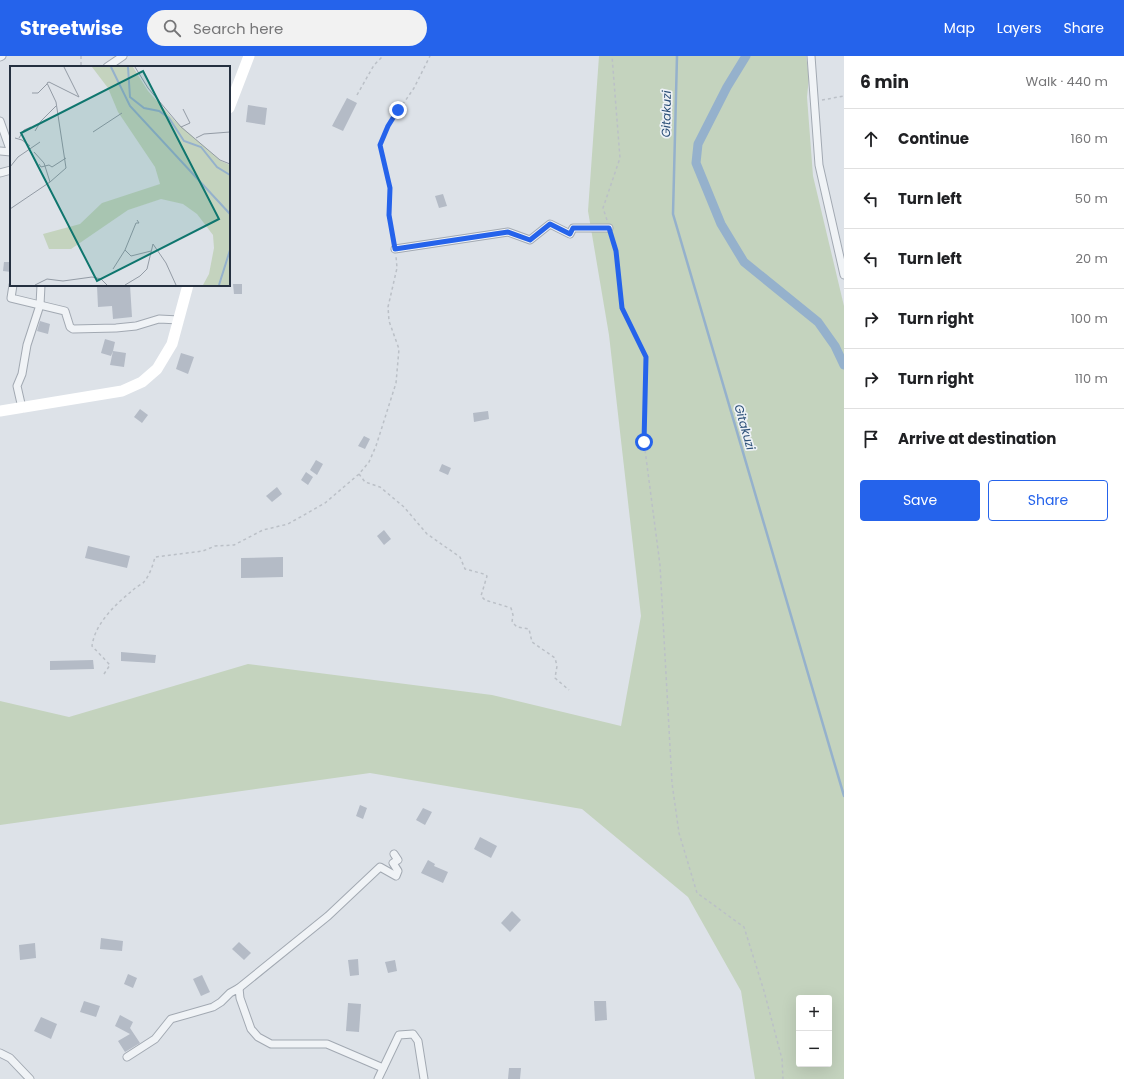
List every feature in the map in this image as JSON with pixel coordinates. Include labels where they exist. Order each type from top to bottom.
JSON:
[{"type":"main road","points":[[230,105],[249,56]]},
{"type":"main road","points":[[0,411],[122,391],[133,387],[154,372],[165,357],[172,344],[188,286]]},
{"type":"street","points":[[108,66],[123,56]]},
{"type":"street","points":[[811,56],[819,165],[844,275]]},
{"type":"street","points":[[0,121],[10,149]]},
{"type":"street","points":[[0,151],[10,152]]},
{"type":"street","points":[[0,173],[10,170]]},
{"type":"street","points":[[395,249],[508,232],[530,240],[550,224],[570,234],[573,228],[609,228]]},
{"type":"street","points":[[13,286],[11,298],[65,311],[70,327],[73,329],[136,326],[159,319],[179,320]]},
{"type":"street","points":[[22,408],[17,386],[22,374],[27,345],[40,305],[41,286]]},
{"type":"street","points":[[127,1057],[155,1039],[171,1019],[213,1007],[222,1002],[230,993],[239,988],[328,916],[380,867],[396,876],[398,871],[393,863],[398,860],[394,854]]},
{"type":"street","points":[[239,988],[240,998],[251,1029],[258,1037],[271,1044],[327,1044],[346,1053],[364,1058],[383,1068]]},
{"type":"street","points":[[378,1079],[400,1036],[413,1034],[418,1041],[424,1079]]},
{"type":"street","points":[[0,1053],[10,1058],[30,1079]]},
{"type":"path","points":[[356,95],[374,65],[384,56]]},
{"type":"path","points":[[104,674],[110,665],[92,646],[94,636],[114,608],[131,591],[143,582],[153,565],[155,558],[183,552],[203,551],[215,546],[234,545],[264,530],[288,524],[326,503],[359,474],[369,462],[376,446],[396,383],[399,349],[389,321],[388,307],[397,268],[389,215],[390,188],[380,145],[388,126],[414,88],[430,56]]},
{"type":"path","points":[[612,56],[620,158],[603,208],[616,251],[622,308],[646,357],[644,442],[660,565],[672,783],[679,833],[697,893],[744,927],[764,990],[782,1059],[782,1079]]},
{"type":"path","points":[[814,98],[824,100],[844,96]]},
{"type":"path","points":[[359,474],[365,482],[380,487],[404,507],[427,534],[460,557],[466,569],[487,576],[482,596],[485,600],[512,608],[512,622],[517,627],[529,629],[532,642],[555,658],[557,666],[555,678],[570,690]]},
{"type":"green space","points":[[599,56],[806,56],[809,77],[807,97],[813,176],[844,306],[844,1079],[755,1079],[741,991],[688,897],[582,809],[370,773],[0,825],[0,701],[69,717],[248,664],[492,695],[621,726],[641,616],[609,335],[588,211]]},
{"type":"building","points":[[347,98],[357,103],[343,131],[332,126]]},
{"type":"building","points":[[248,105],[267,108],[265,125],[246,122]]},
{"type":"building","points":[[443,194],[447,206],[439,208],[435,196]]},
{"type":"building","points":[[4,262],[10,262],[10,272],[3,271]]},
{"type":"building","points":[[233,284],[242,284],[242,294],[234,294]]},
{"type":"building","points":[[97,286],[130,286],[132,317],[113,319],[112,306],[98,307]]},
{"type":"building","points":[[40,321],[50,324],[48,334],[37,331]]},
{"type":"building","points":[[105,339],[115,342],[111,356],[101,353]]},
{"type":"building","points":[[113,351],[126,353],[124,367],[110,365]]},
{"type":"building","points":[[181,353],[194,357],[188,374],[176,369]]},
{"type":"building","points":[[140,409],[148,415],[142,423],[134,417]]},
{"type":"building","points":[[488,411],[489,419],[474,422],[473,413]]},
{"type":"building","points":[[364,436],[370,439],[365,449],[358,446]]},
{"type":"building","points":[[316,460],[323,464],[317,475],[310,470]]},
{"type":"building","points":[[442,464],[451,468],[448,475],[439,471]]},
{"type":"building","points":[[306,472],[313,477],[308,485],[301,480]]},
{"type":"building","points":[[277,487],[282,494],[272,502],[266,496]]},
{"type":"building","points":[[384,530],[391,539],[384,545],[377,536]]},
{"type":"building","points":[[88,546],[130,556],[127,568],[85,558]]},
{"type":"building","points":[[283,557],[283,577],[241,578],[241,558]]},
{"type":"building","points":[[121,652],[156,655],[155,663],[121,661]]},
{"type":"building","points":[[93,660],[94,669],[50,670],[50,661]]},
{"type":"building","points":[[360,805],[367,808],[363,819],[356,816]]},
{"type":"building","points":[[423,808],[432,812],[425,825],[416,820]]},
{"type":"building","points":[[480,837],[497,846],[491,858],[474,849]]},
{"type":"building","points":[[428,860],[435,864],[434,866],[448,872],[443,883],[421,873]]},
{"type":"building","points":[[512,911],[521,920],[510,932],[501,923]]},
{"type":"building","points":[[101,938],[123,941],[122,951],[100,949]]},
{"type":"building","points":[[239,942],[251,953],[244,960],[232,949]]},
{"type":"building","points":[[35,943],[36,958],[20,960],[19,945]]},
{"type":"building","points":[[358,959],[359,975],[350,976],[348,960]]},
{"type":"building","points":[[395,960],[397,971],[388,973],[385,962]]},
{"type":"building","points":[[128,974],[137,978],[133,988],[124,984]]},
{"type":"building","points":[[202,975],[210,992],[201,996],[193,979]]},
{"type":"building","points":[[84,1001],[100,1006],[96,1017],[80,1012]]},
{"type":"building","points":[[594,1001],[606,1001],[607,1020],[595,1021]]},
{"type":"building","points":[[348,1003],[361,1004],[359,1032],[346,1031]]},
{"type":"building","points":[[120,1015],[133,1022],[130,1028],[140,1043],[125,1052],[118,1041],[130,1034],[115,1026]]},
{"type":"building","points":[[41,1017],[57,1024],[51,1039],[34,1031]]},
{"type":"building","points":[[509,1068],[521,1068],[520,1079],[508,1079]]},
{"type":"waterway","name":"Gitakuzi","points":[[677,56],[673,214],[844,796]]},
{"type":"waterway","points":[[746,56],[727,87],[698,144],[696,163],[721,224],[744,262],[818,322],[835,346],[844,365]]},
{"type":"route","points":[[398,110],[388,126],[380,145],[390,188],[389,215],[395,249],[508,232],[530,240],[550,224],[570,234],[573,228],[609,228],[616,251],[622,308],[646,357],[644,442]]}]
